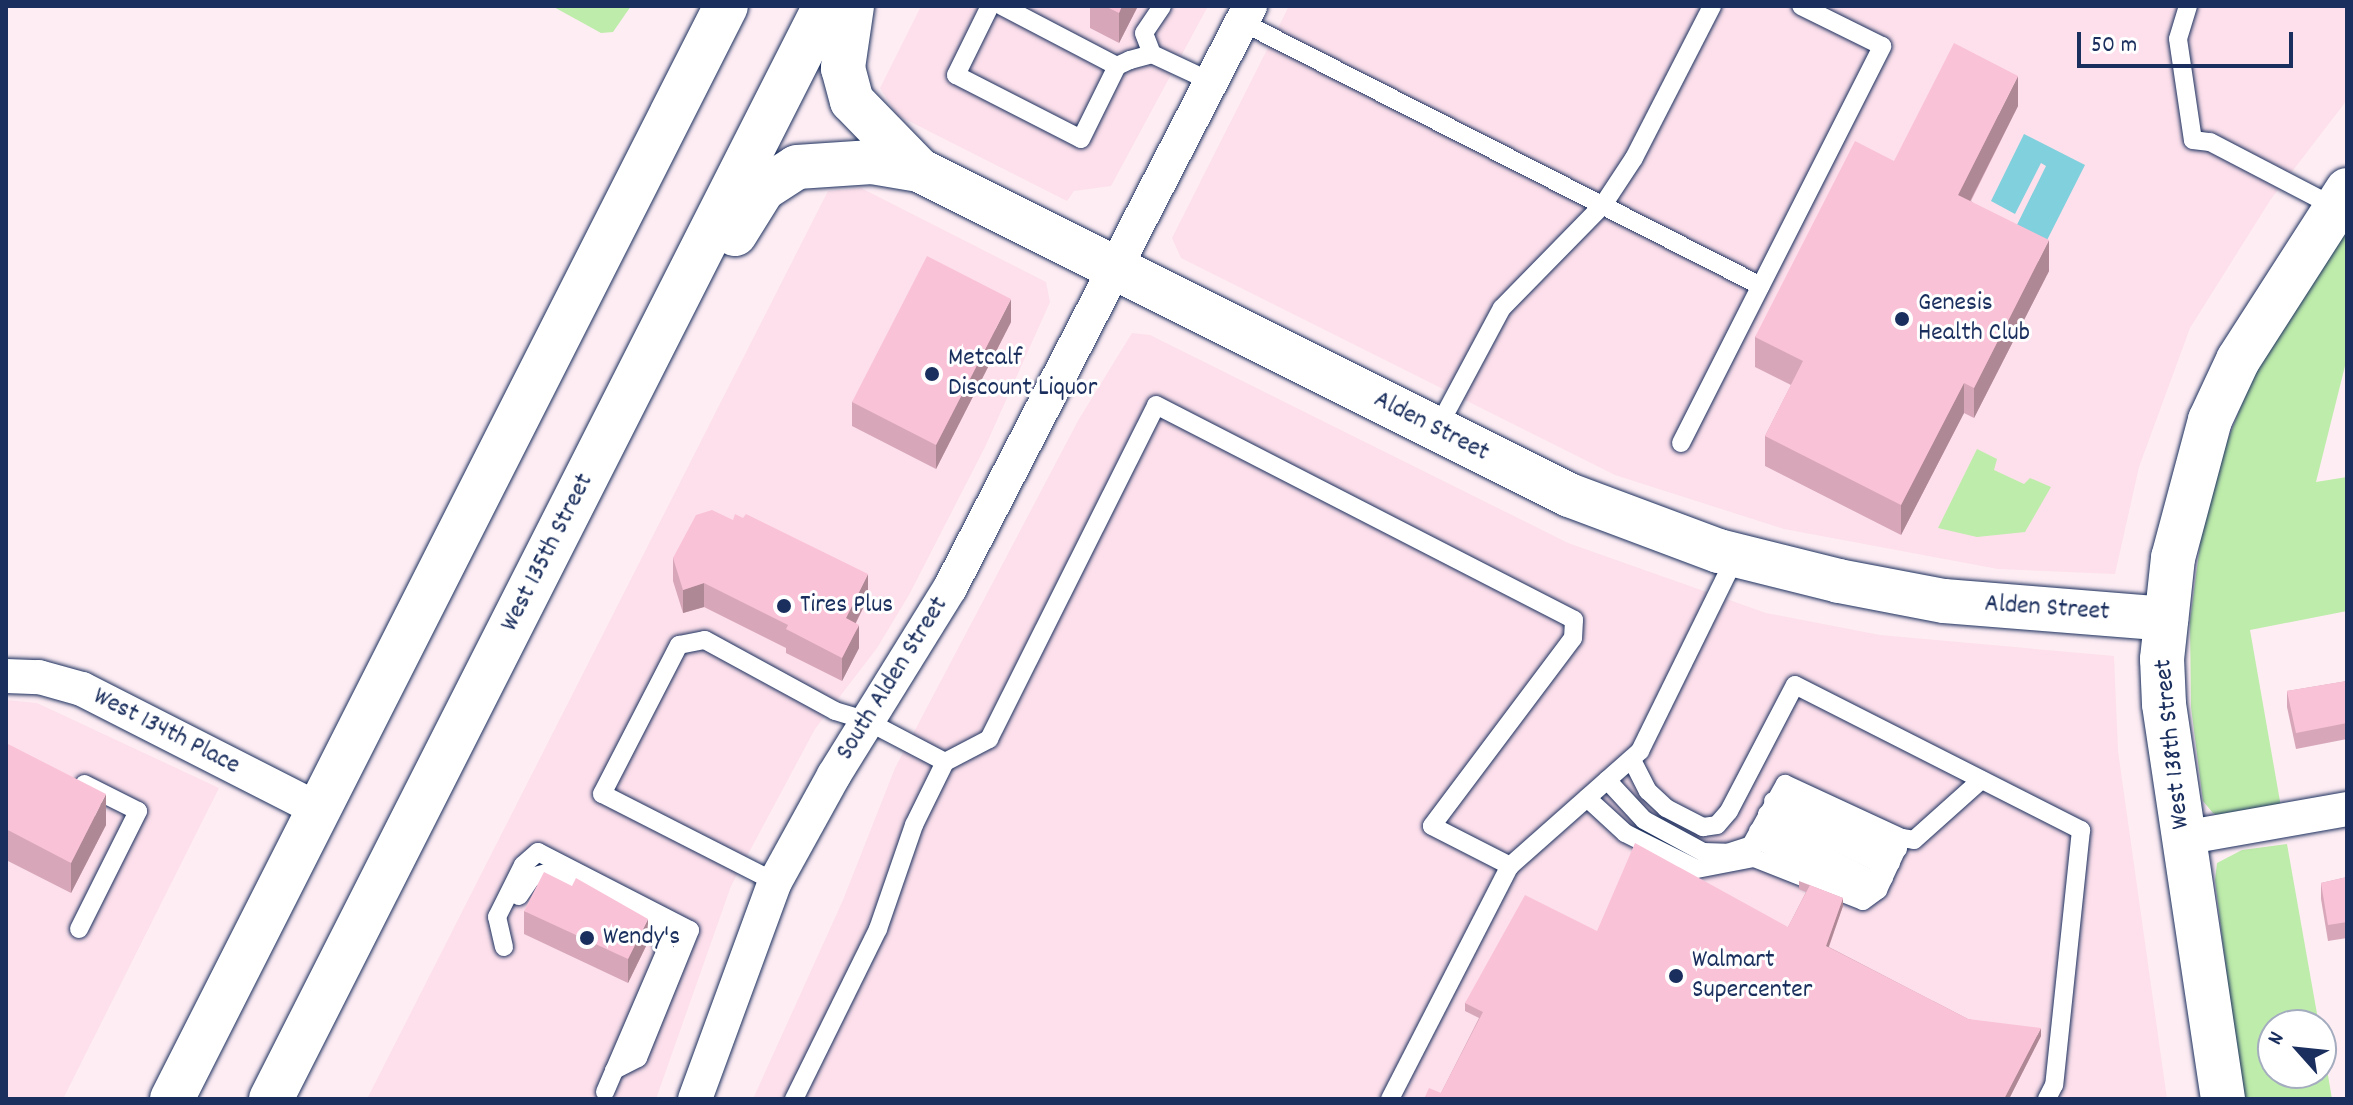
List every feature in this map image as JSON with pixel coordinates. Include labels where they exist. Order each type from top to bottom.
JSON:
[{"type":"main road","points":[[172,1099],[726,6]]},
{"type":"main road","name":"West 135th Street","points":[[271,1099],[825,6]]},
{"type":"main road","name":"Alden Street","points":[[852,6],[843,68],[852,101],[919,170],[1569,495],[1736,556],[1944,601],[2166,619]]},
{"type":"main road","points":[[498,652],[523,648],[748,208],[763,189],[797,167],[818,163],[872,162],[919,170]]},
{"type":"main road","name":"West 138th Street","points":[[2223,1099],[2164,704],[2166,619],[2173,558],[2210,420],[2262,317],[2341,199]]},
{"type":"street","name":"South Alden Street","points":[[695,1099],[775,882],[867,721],[950,588],[1246,14]]},
{"type":"street","name":"West 134th Place","points":[[6,676],[39,677],[82,689],[319,810]]},
{"type":"street","points":[[2183,838],[2347,809]]},
{"type":"lane","points":[[990,6],[956,75],[1081,139],[1117,66],[1152,54],[1210,81]]},
{"type":"lane","points":[[1002,6],[1117,66]]},
{"type":"lane","points":[[1152,54],[1144,33],[1162,6]]},
{"type":"lane","points":[[1437,429],[1502,308],[1603,205],[1634,158],[1712,6]]},
{"type":"lane","points":[[1681,443],[1882,46],[1801,6]]},
{"type":"lane","points":[[2188,6],[2178,39],[2193,140],[2210,142],[2341,199]]},
{"type":"lane","points":[[1246,14],[1761,286]]},
{"type":"lane","points":[[794,1099],[878,929],[914,825],[945,762],[989,739],[1156,405],[1574,620],[1573,638],[1432,826],[1510,866]]},
{"type":"lane","points":[[1390,1099],[1510,866],[1632,760],[1736,556]]},
{"type":"lane","points":[[775,882],[602,794],[679,645],[705,640],[835,711],[867,721],[945,762]]},
{"type":"lane","points":[[1632,760],[1648,791],[1666,808],[1703,827],[1717,825],[1729,811],[1795,685],[2081,830],[2054,1085],[2047,1099]]},
{"type":"lane","points":[[72,778],[138,811],[79,929]]},
{"type":"lane","points":[[1607,780],[1644,820],[1703,852],[1727,853],[1755,838],[1780,787],[1790,785],[1891,863]]},
{"type":"lane","points":[[1755,838],[1861,890],[1981,780]]},
{"type":"lane","points":[[1587,798],[1625,833],[1697,869],[1754,858],[1836,894],[1863,901],[1891,863]]},
{"type":"lane","points":[[1770,807],[1876,862],[1891,863]]},
{"type":"lane","points":[[605,1092],[614,1070],[665,953],[661,931],[549,872],[540,873],[525,883],[504,928],[505,951],[497,917],[523,865],[538,852],[690,930],[638,1058],[614,1070]]},
{"type":"shaded area","points":[[921,6],[1208,6],[1111,186],[1074,191],[1067,201],[897,115],[880,88]]},
{"type":"shaded area","points":[[1289,6],[2347,6],[2347,100],[2271,199],[2190,328],[2139,467],[2115,574],[1998,569],[1784,529],[1615,475],[1181,258],[1172,238]]},
{"type":"shaded area","points":[[861,188],[1046,282],[1050,302],[985,447],[909,595],[877,648],[815,729],[731,886],[656,1099],[367,1099],[828,191]]},
{"type":"shaded area","points":[[1132,333],[1150,335],[1568,543],[1766,613],[1880,635],[2114,656],[2118,751],[2167,1099],[753,1099],[843,900],[895,768],[1079,419]]},
{"type":"shaded area","points":[[6,700],[37,703],[219,788],[63,1099],[6,1099]]},
{"type":"green space","points":[[552,6],[631,6],[613,32],[601,33]]},
{"type":"green space","points":[[2347,228],[2347,358],[2316,482],[2347,477],[2347,611],[2250,630],[2281,807],[2229,820],[2213,813],[2203,801],[2191,707],[2190,621],[2201,537],[2226,444],[2257,366]]},
{"type":"green space","points":[[1977,449],[1997,459],[1994,470],[2024,484],[2030,478],[2051,487],[2025,532],[1977,537],[1938,528]]},
{"type":"green space","points":[[2287,844],[2316,1009],[2257,1009],[2257,1089],[2330,1089],[2332,1099],[2242,1099],[2215,880],[2217,863],[2242,850]]},
{"type":"water","points":[[2024,134],[2085,165],[2039,256],[2009,241],[2046,166],[2041,163],[2015,214],[1991,201]]},
{"type":"building","points":[[1105,6],[1122,6],[1119,13]]},
{"type":"building","name":"Genesis Health Club","points":[[1954,43],[2018,76],[1958,195],[2049,240],[1974,388],[1964,383],[1901,505],[1765,436],[1803,361],[1755,337],[1855,141],[1894,161]]},
{"type":"building","name":"Metcalf Discount Liquor","points":[[927,256],[1011,299],[936,445],[852,402]]},
{"type":"building","name":"Tires Plus","points":[[712,510],[733,520],[735,514],[743,518],[746,514],[868,574],[846,618],[859,625],[842,658],[786,629],[788,625],[704,583],[683,590],[673,558],[696,515]]},
{"type":"building","points":[[2347,681],[2347,723],[2296,733],[2287,691]]},
{"type":"building","points":[[6,743],[106,794],[71,863],[6,829]]},
{"type":"building","name":"Walmart Supercenter","points":[[1635,843],[1788,927],[1810,885],[1843,898],[1826,946],[1968,1019],[2041,1028],[2004,1099],[1424,1099],[1429,1088],[1441,1093],[1483,1012],[1465,1003],[1525,895],[1597,931]]},
{"type":"building","points":[[544,872],[572,886],[576,878],[648,919],[628,959],[524,911]]},
{"type":"building","points":[[2347,877],[2347,922],[2328,925],[2321,883]]},
{"type":"place","name":"Genesis Health Club","points":[[1902,319]]},
{"type":"place","name":"Metcalf Discount Liquor","points":[[932,374]]},
{"type":"place","name":"Tires Plus","points":[[784,606]]},
{"type":"place","name":"Wendy's","points":[[587,938]]},
{"type":"place","name":"Walmart Supercenter","points":[[1676,976]]}]
